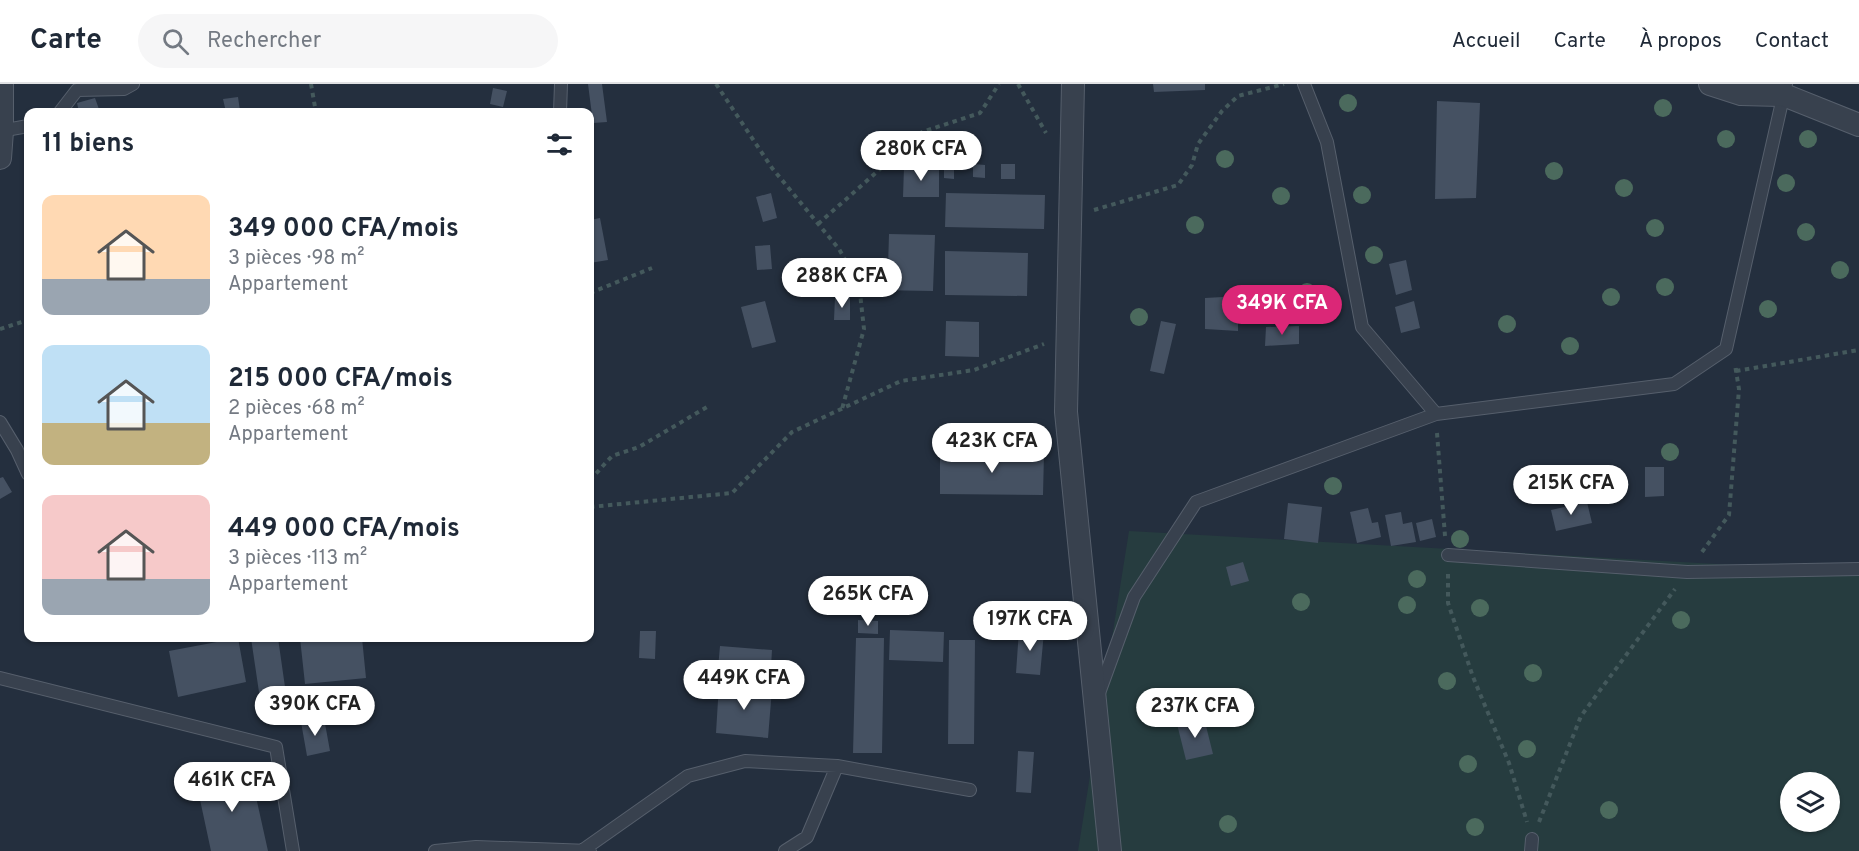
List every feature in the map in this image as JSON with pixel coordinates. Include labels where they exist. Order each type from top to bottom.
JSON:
[{"type":"street","points":[[0,158],[2,84]]},
{"type":"street","points":[[1073,84],[1066,412],[1110,851]]},
{"type":"street","points":[[1710,84],[1741,94],[1785,90],[1859,125]]},
{"type":"lane","points":[[63,108],[77,90],[124,89],[133,84]]},
{"type":"lane","points":[[560,108],[561,84]]},
{"type":"lane","points":[[1072,119],[1085,84]]},
{"type":"lane","points":[[1304,84],[1327,142],[1362,327],[1436,414]]},
{"type":"lane","points":[[1095,702],[1134,597],[1196,502],[1436,414],[1674,384],[1726,349],[1785,90]]},
{"type":"lane","points":[[1,131],[24,127]]},
{"type":"lane","points":[[0,422],[24,465]]},
{"type":"lane","points":[[1448,555],[1688,572],[1859,569]]},
{"type":"lane","points":[[0,678],[276,747],[293,851]]},
{"type":"lane","points":[[435,851],[476,847],[587,850],[688,776],[745,761],[837,766],[970,790]]},
{"type":"lane","points":[[785,851],[807,837],[837,766]]},
{"type":"path","points":[[311,84],[314,108]]},
{"type":"path","points":[[716,84],[772,168],[839,249],[859,284],[864,329],[842,409]]},
{"type":"path","points":[[818,224],[922,132],[980,113],[999,84]]},
{"type":"path","points":[[1070,217],[1178,186],[1192,165],[1197,144],[1222,111],[1238,96],[1284,84]]},
{"type":"path","points":[[594,291],[652,268]]},
{"type":"path","points":[[0,329],[24,321]]},
{"type":"path","points":[[594,507],[732,493],[792,432],[901,381],[974,370],[1067,335]]},
{"type":"path","points":[[1726,373],[1859,350]]},
{"type":"path","points":[[594,476],[612,456],[639,447],[707,407]]},
{"type":"path","points":[[1436,414],[1443,519],[1448,555],[1449,603],[1473,677],[1509,763],[1532,845]]},
{"type":"green space","points":[[1129,531],[1859,572],[1859,851],[1078,851]]},
{"type":"building","points":[[588,84],[602,84],[607,122],[594,123],[594,108],[591,108]]},
{"type":"building","points":[[1153,84],[1205,84],[1205,90],[1154,92]]},
{"type":"building","points":[[493,88],[507,91],[503,107],[490,104]]},
{"type":"building","points":[[238,97],[240,108],[225,108],[223,99]]},
{"type":"building","points":[[95,98],[99,108],[78,108],[77,103]]},
{"type":"building","points":[[1437,101],[1480,103],[1476,198],[1435,199]]},
{"type":"building","points":[[973,164],[985,165],[985,178],[973,177]]},
{"type":"building","points":[[1001,164],[1015,164],[1015,179],[1001,179]]},
{"type":"building","points":[[944,165],[954,166],[954,179],[944,178]]},
{"type":"building","points":[[904,167],[939,167],[939,197],[903,197]]},
{"type":"building","points":[[771,193],[777,218],[763,222],[756,197]]},
{"type":"building","points":[[946,193],[1045,195],[1044,229],[945,227]]},
{"type":"building","points":[[600,218],[608,260],[594,262],[594,219]]},
{"type":"building","points":[[889,234],[935,235],[933,291],[874,290],[874,267],[888,268]]},
{"type":"building","points":[[770,245],[772,269],[757,270],[755,246]]},
{"type":"building","points":[[945,251],[1028,253],[1027,296],[945,295]]},
{"type":"building","points":[[1406,260],[1412,290],[1396,295],[1389,264]]},
{"type":"building","points":[[835,297],[850,297],[850,320],[834,320]]},
{"type":"building","points":[[1223,297],[1223,310],[1238,310],[1238,331],[1205,329],[1205,298]]},
{"type":"building","points":[[765,301],[776,342],[752,348],[741,307]]},
{"type":"building","points":[[1414,301],[1420,328],[1401,333],[1395,307]]},
{"type":"building","points":[[946,321],[979,322],[979,357],[945,356]]},
{"type":"building","points":[[1161,321],[1176,324],[1164,374],[1150,371]]},
{"type":"building","points":[[1299,326],[1299,344],[1265,346],[1266,327]]},
{"type":"building","points":[[940,453],[1044,454],[1043,495],[940,494]]},
{"type":"building","points":[[1594,467],[1597,478],[1588,479],[1586,469]]},
{"type":"building","points":[[1645,467],[1664,467],[1664,496],[1645,497]]},
{"type":"building","points":[[1563,470],[1566,490],[1550,492],[1547,472]]},
{"type":"building","points":[[3,477],[12,492],[0,499],[0,478]]},
{"type":"building","points":[[1587,502],[1592,523],[1556,531],[1551,510]]},
{"type":"building","points":[[1288,503],[1322,507],[1318,543],[1284,539]]},
{"type":"building","points":[[1368,508],[1372,523],[1378,522],[1381,537],[1357,543],[1350,512]]},
{"type":"building","points":[[1401,512],[1403,524],[1412,522],[1416,542],[1391,546],[1385,515]]},
{"type":"building","points":[[1432,519],[1436,537],[1420,541],[1416,523]]},
{"type":"building","points":[[1243,562],[1249,581],[1231,586],[1226,567]]},
{"type":"building","points":[[858,620],[878,621],[878,634],[858,633]]},
{"type":"building","points":[[890,630],[944,632],[943,662],[889,660]]},
{"type":"building","points":[[1019,630],[1044,632],[1040,675],[1016,673]]},
{"type":"building","points":[[640,631],[656,631],[655,659],[639,658]]},
{"type":"building","points":[[856,638],[884,638],[882,753],[853,753]]},
{"type":"building","points":[[949,640],[975,640],[974,744],[948,744]]},
{"type":"building","points":[[217,642],[239,642],[246,682],[178,697],[169,651]]},
{"type":"building","points":[[252,642],[279,642],[286,694],[260,699]]},
{"type":"building","points":[[300,642],[362,642],[366,678],[305,684]]},
{"type":"building","points":[[720,646],[772,650],[770,683],[717,680]]},
{"type":"building","points":[[719,684],[772,689],[768,738],[716,733]]},
{"type":"building","points":[[324,718],[330,751],[307,756],[301,722]]},
{"type":"building","points":[[1204,718],[1213,754],[1186,760],[1177,724]]},
{"type":"building","points":[[1018,751],[1034,752],[1031,793],[1016,792]]},
{"type":"building","points":[[250,770],[268,851],[211,851],[196,781]]}]
